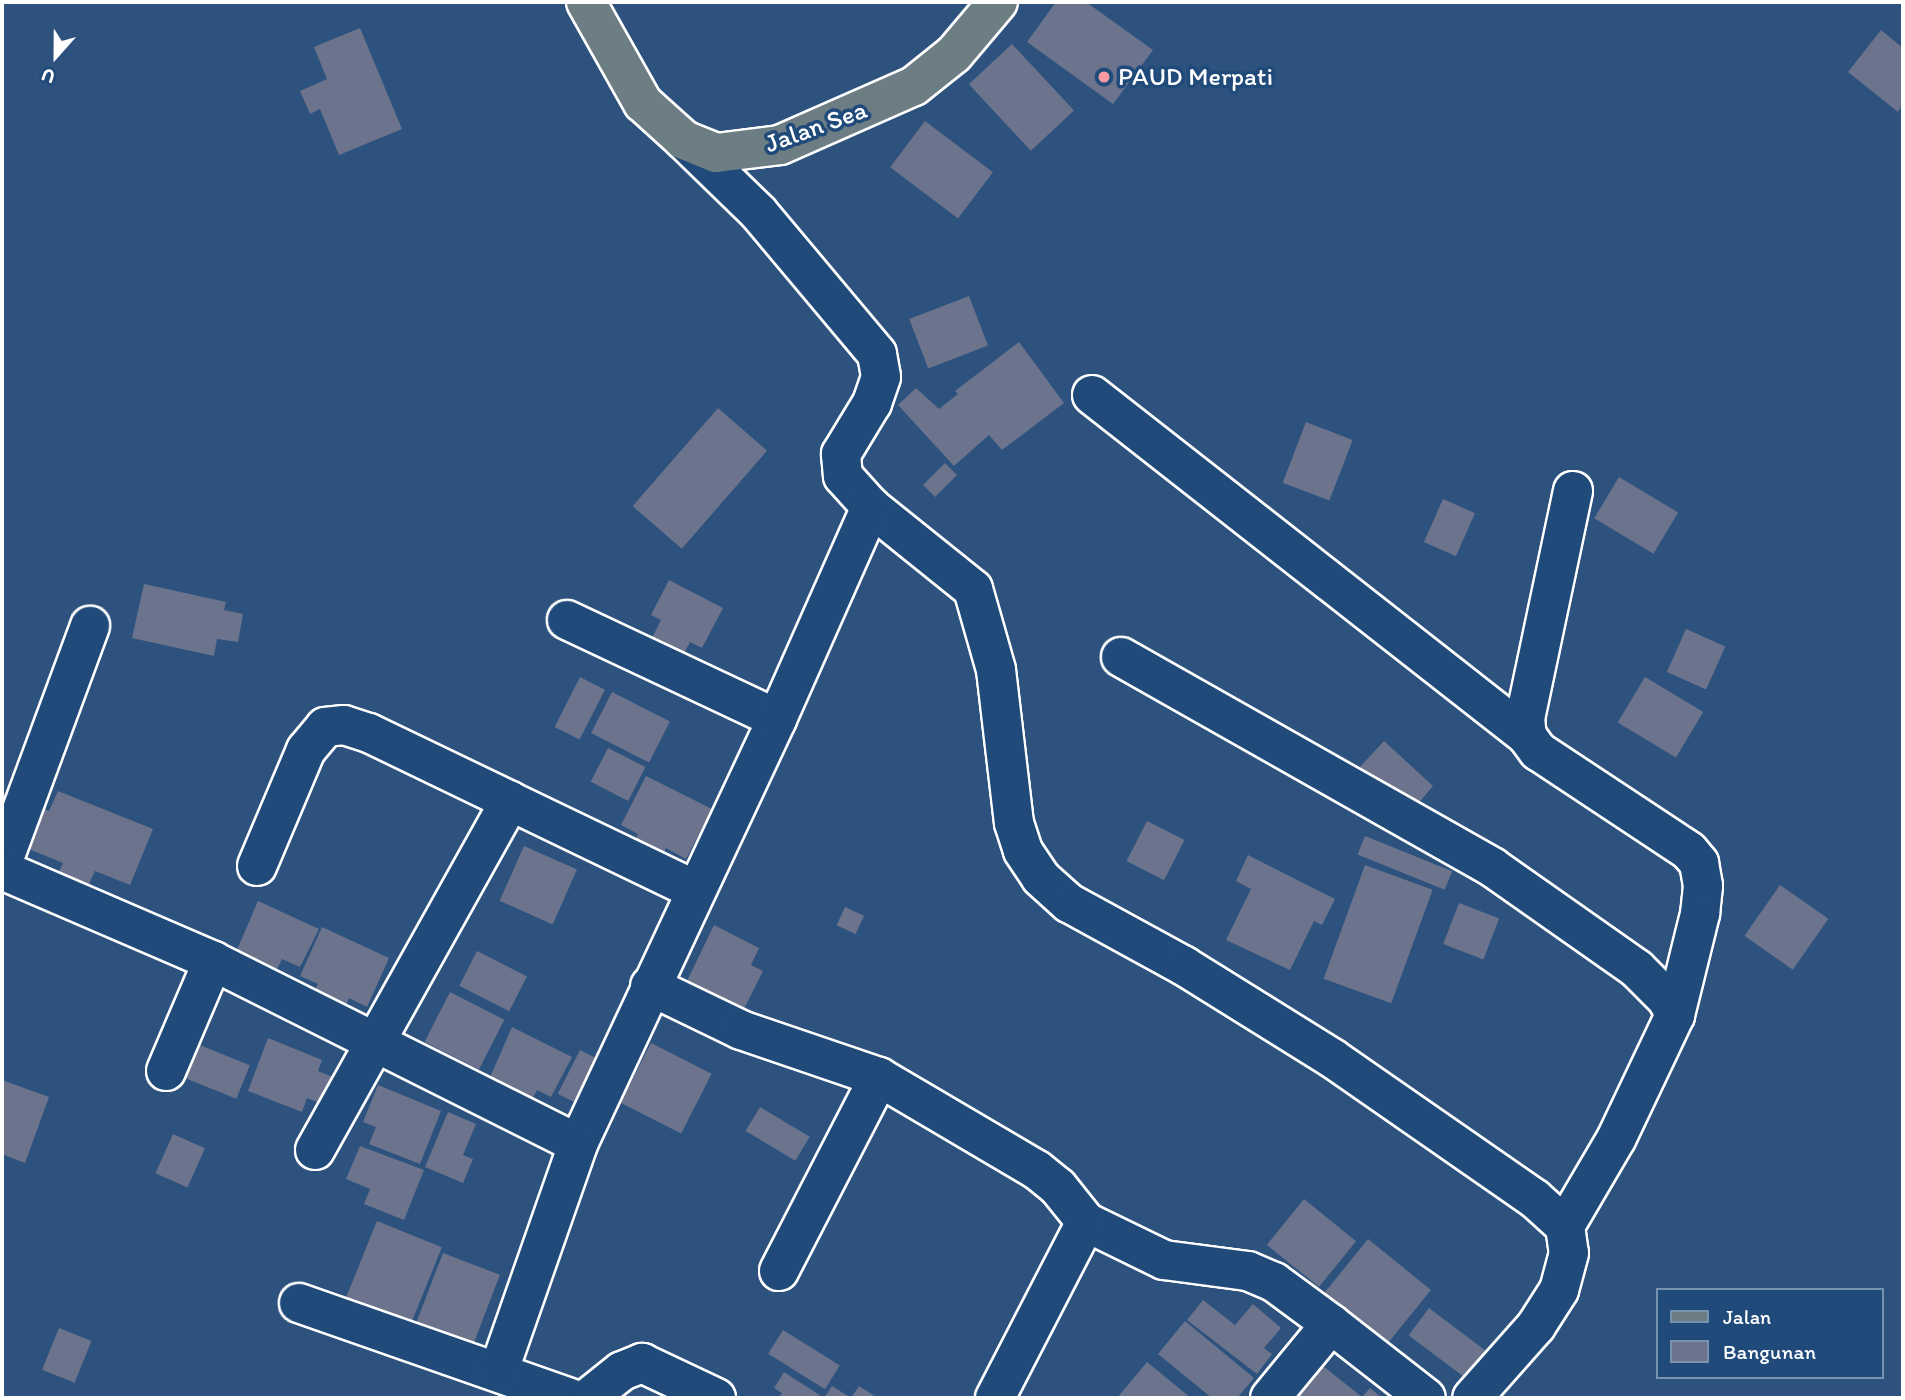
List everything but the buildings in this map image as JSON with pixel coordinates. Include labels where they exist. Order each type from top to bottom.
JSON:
[{"type":"main road","name":"Jalan Sea","points":[[586,2],[643,103],[684,140],[716,153],[780,145],[839,122],[914,86],[954,54],[998,2]]},
{"type":"street","points":[[684,140],[758,212],[877,354],[881,377],[872,403],[841,454],[843,476],[871,507],[973,589],[996,670],[1014,823],[1023,851],[1041,878],[1069,903],[1184,966],[1332,1058],[1535,1199],[1565,1226]]},
{"type":"street","points":[[1092,395],[1527,736],[1538,751],[1689,851],[1699,863],[1703,886],[1700,914],[1675,1015],[1616,1139],[1565,1226],[1569,1253],[1559,1290],[1536,1326],[1472,1398]]},
{"type":"street","points":[[1527,736],[1525,718],[1573,491]]},
{"type":"street","points":[[499,1370],[578,1144],[777,719],[871,507]]},
{"type":"street","points":[[567,620],[777,719]]},
{"type":"street","points":[[2,864],[90,626]]},
{"type":"street","points":[[1121,657],[1492,867],[1637,969],[1667,999],[1675,1015]]},
{"type":"street","points":[[257,866],[306,750],[325,727],[344,725],[369,733],[695,890]]},
{"type":"street","points":[[315,1150],[510,801]]},
{"type":"street","points":[[2,870],[213,961],[578,1144]]},
{"type":"street","points":[[166,1071],[213,961]]},
{"type":"street","points":[[650,986],[741,1030],[879,1077],[1037,1170],[1058,1187],[1086,1222],[1164,1260],[1248,1271],[1274,1282],[1426,1398]]},
{"type":"street","points":[[779,1271],[879,1077]]},
{"type":"street","points":[[995,1398],[1086,1222]]},
{"type":"street","points":[[299,1303],[499,1370],[570,1398]]},
{"type":"street","points":[[1270,1398],[1331,1324]]},
{"type":"street","points":[[587,1398],[622,1371],[642,1363],[716,1398]]},
{"type":"place","name":"PAUD Merpati","points":[[1104,77]]}]
